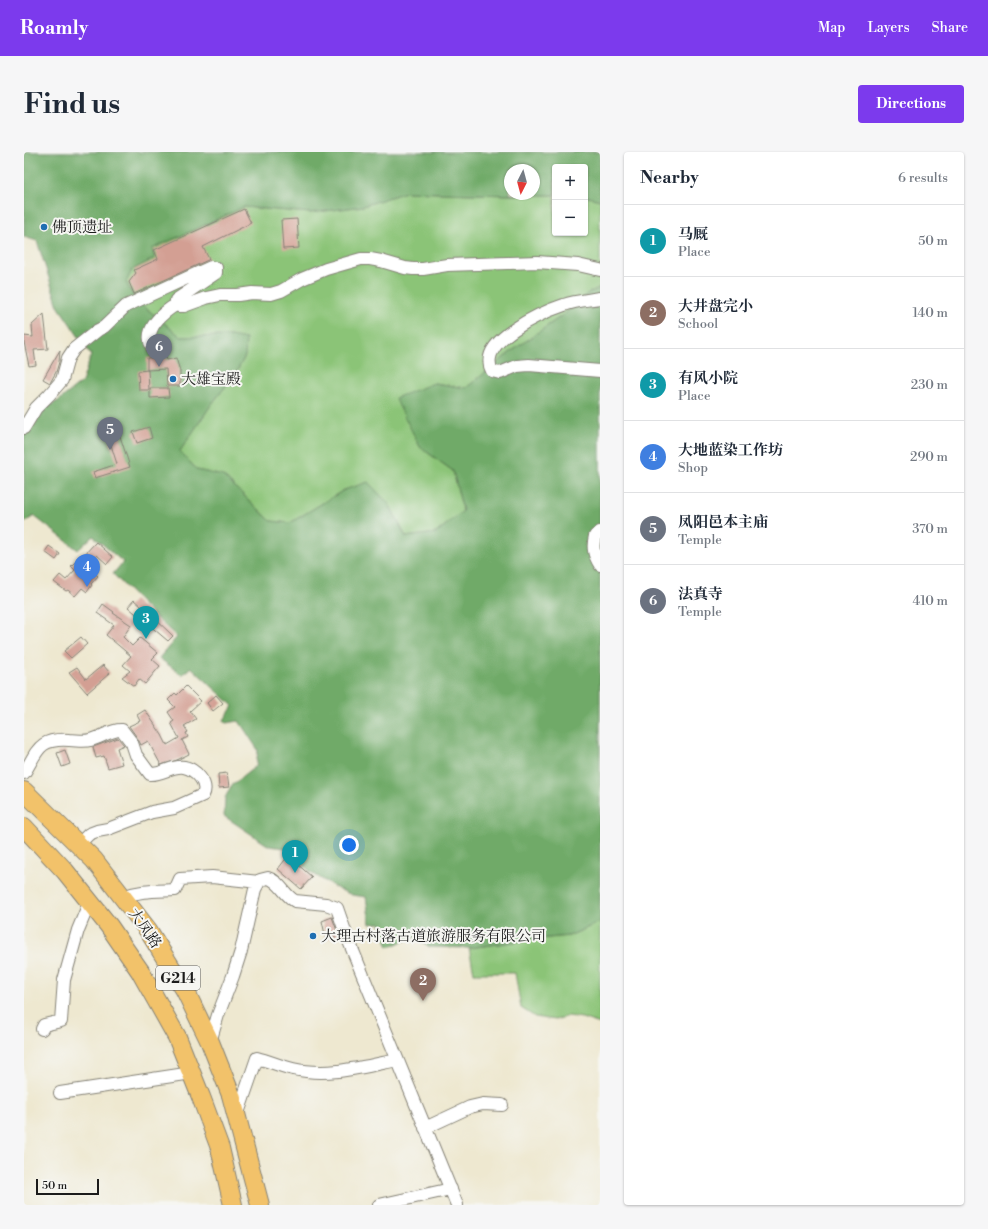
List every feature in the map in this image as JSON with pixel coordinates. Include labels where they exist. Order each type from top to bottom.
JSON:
[{"type":"highway","name":"大凤路","points":[[24,791],[94,860],[148,930],[185,990],[210,1042],[231,1094],[260,1205]]},
{"type":"highway","name":"大凤路","points":[[24,827],[65,871],[108,926],[140,971],[177,1037],[220,1148],[233,1205]]},
{"type":"street","points":[[176,304],[178,306],[184,306],[206,298],[220,295],[252,293],[271,294],[281,291],[302,279],[326,269],[361,259],[370,259],[396,264],[405,268],[413,269],[447,265],[537,262],[578,265],[600,270]]},
{"type":"street","points":[[24,428],[36,408],[62,380],[68,358],[74,349],[104,327],[126,306],[211,267],[216,268],[216,273],[176,300],[176,304],[169,309],[153,326],[149,336],[149,342],[152,347]]},
{"type":"street","points":[[600,298],[564,305],[516,328],[494,347],[491,351],[489,362],[492,371],[498,373],[523,365],[565,367],[600,371]]},
{"type":"street","points":[[600,532],[595,536],[593,547],[595,556],[600,565]]},
{"type":"street","points":[[24,773],[39,747],[48,742],[55,739],[91,740],[117,730],[122,730],[132,743],[136,755],[150,774],[155,775],[172,768],[184,767],[193,770],[200,778],[205,791],[203,795],[174,808],[152,812],[108,829],[89,834],[79,844]]},
{"type":"street","points":[[122,897],[132,893],[144,891],[175,890],[180,879],[212,877],[259,882]]},
{"type":"street","points":[[210,1042],[241,951],[259,882],[262,879],[268,878],[274,881],[294,901],[326,904],[337,908],[346,934],[457,1205]]},
{"type":"street","points":[[42,1029],[44,1025],[61,1021],[64,980],[78,930],[90,902]]},
{"type":"street","points":[[237,1116],[257,1058],[293,1069],[328,1072],[347,1070],[397,1060]]},
{"type":"street","points":[[60,1093],[192,1073]]},
{"type":"street","points":[[426,1128],[470,1106],[483,1104],[502,1105]]},
{"type":"street","points":[[379,1205],[451,1189]]},
{"type":"green space","points":[[24,152],[600,152],[600,200],[588,197],[588,164],[552,164],[552,195],[540,195],[540,164],[504,164],[504,195],[406,192],[363,206],[310,213],[244,207],[152,249],[155,258],[132,270],[126,282],[135,299],[181,337],[231,336],[246,339],[245,356],[236,373],[211,405],[180,451],[197,470],[223,476],[271,521],[290,523],[344,490],[368,482],[389,504],[406,537],[436,533],[463,511],[453,471],[420,447],[395,398],[434,383],[466,388],[512,351],[567,312],[588,293],[600,288],[600,922],[569,936],[469,948],[430,947],[415,937],[388,947],[380,923],[370,924],[366,897],[352,895],[338,889],[312,873],[285,848],[269,846],[224,816],[225,798],[231,786],[256,766],[258,750],[239,721],[226,723],[224,720],[233,706],[191,667],[182,675],[159,658],[177,637],[113,574],[123,562],[93,536],[78,550],[34,516],[24,523],[24,420],[58,401],[82,382],[91,355],[58,306],[37,241],[24,237]]},
{"type":"green space","points":[[405,192],[504,195],[504,200],[540,200],[540,195],[552,195],[552,236],[588,236],[588,197],[600,200],[600,288],[588,293],[567,312],[512,351],[466,388],[434,383],[420,447],[453,471],[463,511],[436,533],[406,537],[389,504],[344,490],[290,523],[271,521],[223,476],[197,470],[180,451],[211,405],[236,373],[245,356],[231,336],[181,337],[135,299],[126,282],[132,270],[155,258],[152,249],[244,207],[310,213],[363,206]]},
{"type":"green space","points":[[600,922],[600,1024],[582,1018],[568,1016],[555,1020],[535,1017],[521,1008],[515,973],[474,973],[469,948],[569,936]]},
{"type":"building","points":[[244,209],[251,223],[203,247],[209,259],[208,260],[134,294],[129,282],[136,273],[134,270],[158,259],[154,250]]},
{"type":"building","points":[[297,219],[299,248],[283,249],[281,220]]},
{"type":"building","points":[[44,314],[48,349],[34,350],[36,365],[29,366],[24,336],[33,337],[32,325]]},
{"type":"building","points":[[60,350],[56,372],[50,383],[43,379]]},
{"type":"building","points":[[166,357],[167,360],[176,358],[180,371],[180,386],[167,386],[166,369],[147,370],[147,358]]},
{"type":"building","points":[[148,370],[149,390],[139,390],[138,371]]},
{"type":"building","points":[[150,388],[168,388],[169,397],[150,398]]},
{"type":"building","points":[[149,427],[152,438],[137,443],[133,432]]},
{"type":"building","points":[[119,433],[130,467],[95,478],[93,472],[117,464],[110,442],[113,441],[111,435]]},
{"type":"building","points":[[96,542],[113,557],[107,564],[97,555],[86,566],[98,576],[91,584],[92,585],[87,592],[82,588],[75,596],[54,582],[60,575],[66,580],[75,570],[71,566]]},
{"type":"building","points":[[49,546],[60,554],[56,560],[45,552]]},
{"type":"building","points":[[134,600],[173,636],[168,641],[128,607]]},
{"type":"building","points":[[103,604],[131,625],[123,637],[132,646],[140,638],[158,653],[152,659],[160,666],[145,684],[139,679],[134,686],[122,677],[130,671],[123,665],[131,656],[106,635],[114,625],[97,613]]},
{"type":"building","points":[[81,637],[87,644],[71,658],[64,651]]},
{"type":"building","points":[[103,665],[110,673],[87,693],[69,672],[77,667],[86,679]]},
{"type":"building","points":[[186,686],[201,701],[190,711],[196,719],[184,726],[188,732],[186,733],[188,737],[182,740],[189,754],[161,765],[148,741],[141,745],[129,726],[140,721],[137,715],[145,710],[167,745],[179,738],[171,723],[174,721],[168,712],[175,707],[168,700],[175,693],[177,695]]},
{"type":"building","points":[[216,695],[223,703],[213,711],[207,703]]},
{"type":"building","points":[[118,738],[124,745],[117,748],[122,764],[108,768],[104,756],[96,758],[93,747]]},
{"type":"building","points":[[65,750],[70,764],[62,767],[57,753]]},
{"type":"building","points":[[227,773],[229,787],[219,788],[218,774]]},
{"type":"building","points":[[288,856],[312,877],[301,889],[278,869]]},
{"type":"building","points":[[332,917],[339,936],[326,939],[322,921]]},
{"type":"place","name":"佛顶遗址","points":[[44,227]]},
{"type":"place","name":"法真寺","points":[[159,367]]},
{"type":"place","name":"大雄宝殿","points":[[173,379]]},
{"type":"place","name":"凤阳邑本主庙","points":[[110,450]]},
{"type":"place","name":"大地蓝染工作坊","points":[[87,587]]},
{"type":"place","name":"有风小院","points":[[146,639]]},
{"type":"place","name":"马厩","points":[[295,873]]},
{"type":"place","name":"大理古村落古道旅游服务有限公司","points":[[313,936]]},
{"type":"place","name":"大井盘完小","points":[[423,1001]]}]
